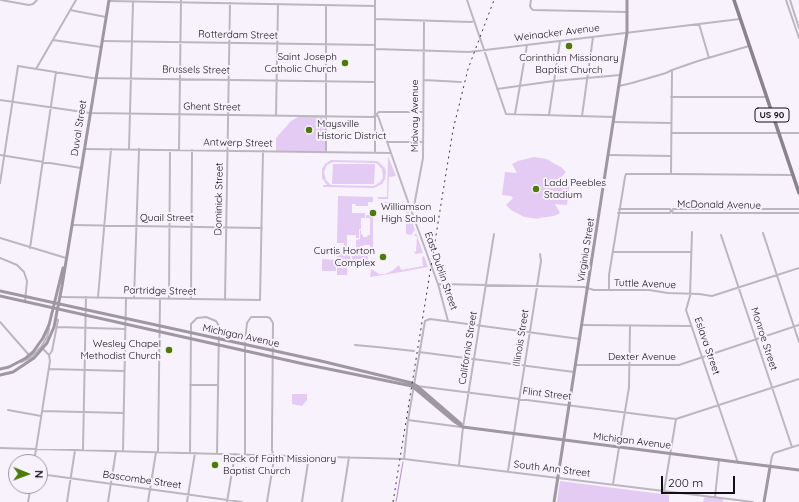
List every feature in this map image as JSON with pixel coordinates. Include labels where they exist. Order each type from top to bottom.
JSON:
[{"type":"main road","name":"Duval Street","points":[[0,375],[14,372],[34,358],[51,336],[59,304],[109,0]]},
{"type":"main road","name":"Virginia Street","points":[[554,502],[627,33],[627,0]]},
{"type":"main road","name":"US 90","points":[[735,0],[740,19],[799,193]]},
{"type":"main road","name":"Duval Street","points":[[0,369],[20,362],[29,355],[43,338],[48,325],[66,258]]},
{"type":"main road","name":"Michigan Avenue","points":[[0,291],[273,351],[415,386],[463,427]]},
{"type":"main road","name":"Michigan Avenue","points":[[0,296],[273,357],[415,386],[451,419],[463,427],[799,470]]},
{"type":"main road","points":[[100,318],[101,313]]},
{"type":"main road","points":[[764,502],[770,466]]},
{"type":"street","points":[[1,0],[29,5],[33,4],[37,0]]},
{"type":"street","points":[[36,69],[76,0]]},
{"type":"street","points":[[109,0],[133,2],[181,1],[375,6]]},
{"type":"street","points":[[375,0],[375,153]]},
{"type":"street","points":[[467,0],[506,114],[614,116]]},
{"type":"street","points":[[531,0],[530,6],[533,10],[627,12]]},
{"type":"street","points":[[786,0],[799,38]]},
{"type":"street","points":[[790,0],[799,28]]},
{"type":"street","points":[[179,150],[181,1]]},
{"type":"street","points":[[129,149],[133,2]]},
{"type":"street","name":"Dominick Street","points":[[225,300],[230,3]]},
{"type":"street","points":[[276,116],[278,4]]},
{"type":"street","points":[[326,5],[326,152]]},
{"type":"street","points":[[70,10],[106,17]]},
{"type":"street","points":[[791,15],[799,15]]},
{"type":"street","name":"Weinacker Avenue","points":[[375,49],[469,52],[740,19]]},
{"type":"street","points":[[375,20],[474,21]]},
{"type":"street","name":"Midway Avenue","points":[[411,210],[414,206],[423,158],[424,21]]},
{"type":"street","points":[[699,24],[709,58]]},
{"type":"street","points":[[582,116],[593,37]]},
{"type":"street","points":[[52,40],[101,47]]},
{"type":"street","name":"Rotterdam Street","points":[[102,41],[375,45]]},
{"type":"street","points":[[549,115],[560,42]]},
{"type":"street","points":[[515,114],[527,45]]},
{"type":"street","points":[[619,86],[659,75],[749,46]]},
{"type":"street","name":"Brussels Street","points":[[12,102],[19,66],[96,77],[375,82]]},
{"type":"street","points":[[672,70],[672,174]]},
{"type":"street","points":[[30,248],[56,72]]},
{"type":"street","points":[[497,89],[554,81],[620,75]]},
{"type":"street","points":[[424,80],[462,82]]},
{"type":"street","points":[[671,97],[766,97]]},
{"type":"street","name":"Ghent Street","points":[[0,100],[90,113],[373,117],[379,112],[423,112]]},
{"type":"street","points":[[0,183],[12,102]]},
{"type":"street","name":"East Dublin Street","points":[[375,115],[378,116],[438,284],[448,322]]},
{"type":"street","points":[[613,122],[671,123]]},
{"type":"street","points":[[671,132],[799,133]]},
{"type":"street","points":[[387,142],[423,142]]},
{"type":"street","name":"Antwerp Street","points":[[84,149],[391,153]]},
{"type":"street","points":[[98,297],[111,149]]},
{"type":"street","points":[[134,298],[139,149]]},
{"type":"street","points":[[169,299],[170,150]]},
{"type":"street","points":[[191,299],[192,150]]},
{"type":"street","points":[[262,228],[263,151]]},
{"type":"street","points":[[0,155],[81,168]]},
{"type":"street","points":[[608,155],[671,156]]},
{"type":"street","points":[[609,290],[609,275],[618,213],[626,174],[793,175]]},
{"type":"street","name":"McDonald Avenue","points":[[618,213],[670,213],[671,211],[670,209],[619,209]]},
{"type":"street","name":"McDonald Avenue","points":[[799,209],[673,209],[672,211],[674,213],[799,213]]},
{"type":"street","name":"Quail Street","points":[[72,225],[262,228]]},
{"type":"street","name":"Partridge Street","points":[[60,297],[260,300],[262,228]]},
{"type":"street","name":"Eslava Street","points":[[692,232],[690,293],[686,310],[738,463]]},
{"type":"street","points":[[763,233],[799,342]]},
{"type":"street","name":"California Street","points":[[458,465],[494,234]]},
{"type":"street","name":"Monroe Street","points":[[721,235],[792,447]]},
{"type":"street","points":[[0,238],[66,258]]},
{"type":"street","points":[[613,252],[691,252]]},
{"type":"street","name":"Illinois Street","points":[[508,471],[541,261],[540,254]]},
{"type":"street","points":[[0,258],[11,261],[22,268],[27,281],[25,302]]},
{"type":"street","name":"Tuttle Avenue","points":[[438,284],[537,286],[588,288],[594,290],[649,290],[712,296],[799,268]]},
{"type":"street","points":[[83,450],[86,297]]},
{"type":"street","points":[[123,451],[126,298]]},
{"type":"street","points":[[148,502],[157,452],[160,299]]},
{"type":"street","points":[[190,453],[191,324],[194,320],[202,317],[209,317],[218,322],[219,326],[217,454]]},
{"type":"street","points":[[245,454],[247,323],[252,317],[270,318],[273,323],[272,450],[274,459],[267,502]]},
{"type":"street","points":[[49,355],[52,351],[58,320],[56,318]]},
{"type":"street","points":[[404,459],[408,420],[415,386],[419,352],[424,324],[427,319],[580,339]]},
{"type":"street","points":[[0,322],[29,355]]},
{"type":"street","points":[[0,328],[3,325]]},
{"type":"street","points":[[20,362],[30,358],[42,348],[47,337],[48,325]]},
{"type":"street","points":[[582,325],[691,326]]},
{"type":"street","points":[[613,484],[629,387],[630,326]]},
{"type":"street","name":"Dexter Avenue","points":[[576,365],[676,366],[799,326]]},
{"type":"street","points":[[56,327],[125,329]]},
{"type":"street","points":[[355,346],[414,351]]},
{"type":"street","points":[[35,454],[50,361],[49,355],[42,348]]},
{"type":"street","points":[[419,352],[574,372]]},
{"type":"street","points":[[49,369],[124,371]]},
{"type":"street","points":[[664,491],[669,453],[676,419],[799,379]]},
{"type":"street","points":[[190,385],[218,385]]},
{"type":"street","name":"Flint Street","points":[[415,386],[676,419]]},
{"type":"street","points":[[8,410],[41,416]]},
{"type":"street","points":[[42,411],[123,413]]},
{"type":"street","points":[[448,425],[451,419]]},
{"type":"street","points":[[408,420],[463,427]]},
{"type":"street","points":[[770,466],[774,453],[799,445]]},
{"type":"street","points":[[0,448],[309,456],[302,502]]},
{"type":"street","points":[[67,502],[75,450]]},
{"type":"street","points":[[108,502],[116,451]]},
{"type":"street","points":[[187,502],[195,453]]},
{"type":"street","points":[[228,501],[235,454]]},
{"type":"street","name":"South Ann Street","points":[[309,456],[404,459],[753,502]]},
{"type":"street","points":[[342,502],[349,457]]},
{"type":"street","points":[[715,497],[719,460]]},
{"type":"street","name":"Bascombe Street","points":[[48,475],[242,502]]},
{"type":"shaded area","points":[[300,116],[326,116],[326,152],[276,151],[276,138],[291,121]]},
{"type":"shaded area","points":[[388,156],[396,176],[389,177],[388,199],[378,199],[378,197],[387,197]]},
{"type":"shaded area","name":"Ladd Peebles Stadium","points":[[534,157],[547,159],[561,167],[566,172],[559,180],[570,183],[567,205],[555,204],[560,213],[554,216],[539,219],[524,217],[511,210],[506,205],[513,198],[511,196],[502,195],[505,172],[517,173],[512,164]]},
{"type":"shaded area","points":[[331,160],[377,161],[385,168],[385,179],[382,184],[374,188],[323,187],[323,185],[327,185],[322,178],[322,169],[325,164]],"holes":[[[333,162],[376,163],[382,169],[383,178],[374,186],[331,185],[326,180],[324,172],[327,165]]]},
{"type":"shaded area","points":[[333,164],[375,164],[374,184],[332,184]]},
{"type":"shaded area","points":[[338,196],[373,197],[373,202],[368,202],[368,206],[356,206],[355,204],[352,204],[352,213],[365,213],[365,218],[361,218],[359,238],[356,238],[356,235],[347,235],[347,251],[351,251],[350,261],[348,261],[347,275],[337,275],[337,253],[344,253],[344,243],[337,243]]},
{"type":"shaded area","points":[[380,202],[403,203],[403,206],[380,205]]},
{"type":"shaded area","points":[[406,210],[408,210],[415,230],[411,235],[406,234]]},
{"type":"shaded area","points":[[366,215],[373,215],[373,250],[370,251],[370,245],[364,245],[362,247],[361,256],[367,256],[368,261],[352,261],[352,251],[356,251],[356,240],[360,239],[360,230],[363,237],[370,235],[370,218],[366,218]]},
{"type":"shaded area","points":[[416,233],[423,253],[415,254],[414,251],[416,252],[417,237],[414,235]]},
{"type":"shaded area","points":[[424,256],[428,267],[370,277],[371,269],[379,274],[385,274],[392,271],[399,265],[401,270],[423,266],[422,257]]},
{"type":"shaded area","points":[[322,259],[336,260],[336,271],[322,271]]},
{"type":"shaded area","points":[[292,394],[307,394],[307,400],[302,406],[292,404]]},
{"type":"shaded area","points":[[560,481],[669,495],[669,502],[557,502]]},
{"type":"shaded area","points":[[706,496],[723,498],[723,502],[703,502]]},
{"type":"waterway","points":[[396,502],[403,462]]},
{"type":"railway","points":[[393,502],[453,130],[468,69],[494,0]]},
{"type":"place","name":"Corinthian Missionary Baptist Church","points":[[569,46]]},
{"type":"place","name":"Saint Joseph Catholic Church","points":[[345,63]]},
{"type":"place","name":"Maysville Historic District","points":[[309,130]]},
{"type":"place","name":"Ladd Peebles Stadium","points":[[536,189]]},
{"type":"place","name":"Williamson High School","points":[[373,213]]},
{"type":"place","name":"Curtis Horton Complex","points":[[383,257]]},
{"type":"place","name":"Wesley Chapel Methodist Church","points":[[169,350]]},
{"type":"place","name":"Rock of Faith Missionary Baptist Church","points":[[215,465]]}]
